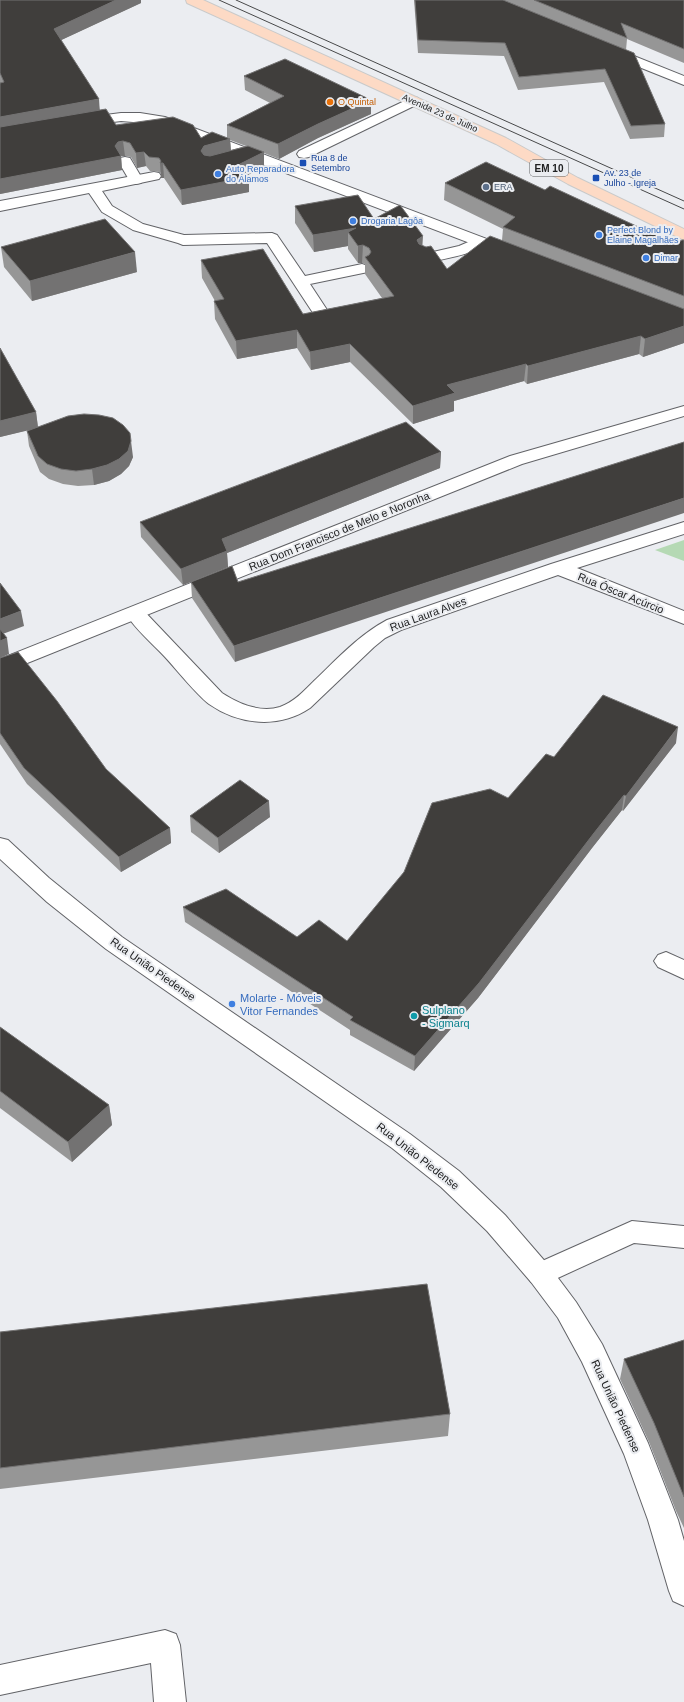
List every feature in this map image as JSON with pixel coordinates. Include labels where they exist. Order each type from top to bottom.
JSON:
[{"type":"main road","name":"Avenida 23 de Julho","points":[[192,0],[501,140],[573,181],[684,235]]},
{"type":"street","points":[[594,44],[684,80]]},
{"type":"street","points":[[304,154],[413,101]]},
{"type":"street","points":[[66,125],[123,115],[142,116],[160,120],[524,259]]},
{"type":"street","points":[[230,160],[249,154]]},
{"type":"street","points":[[124,161],[136,180]]},
{"type":"street","points":[[0,206],[154,176]]},
{"type":"street","points":[[93,188],[107,209],[138,227],[183,240],[272,238],[325,319]]},
{"type":"street","points":[[426,258],[464,250],[480,242]]},
{"type":"street","points":[[301,281],[362,270]]},
{"type":"street","name":"Rua Dom Francisco de Melo e Noronha","points":[[0,667],[136,614],[516,460],[684,411]]},
{"type":"street","name":"Rua Laura Alves","points":[[136,614],[215,698],[227,707],[243,713],[263,715],[280,714],[299,706],[378,633],[415,617],[558,568],[684,528]]},
{"type":"street","name":"Rua Óscar Acúrcio","points":[[558,568],[684,618]]},
{"type":"street","name":"Rua União Piedense","points":[[0,846],[24,871],[68,908],[114,942],[366,1115],[450,1179],[496,1223],[540,1274],[567,1310],[592,1353],[638,1452],[663,1520],[684,1591]]},
{"type":"street","points":[[540,1274],[632,1232],[684,1237]]},
{"type":"street","points":[[0,1680],[165,1645],[170,1702]]},
{"type":"green space","points":[[684,540],[684,561],[655,550]]},
{"type":"building","points":[[0,0],[116,0],[54,29],[99,99],[0,117],[0,83],[4,82],[0,73]]},
{"type":"building","points":[[415,0],[503,0],[634,53],[665,124],[631,126],[605,69],[519,77],[505,43],[418,40]]},
{"type":"building","points":[[534,0],[684,0],[684,49],[621,23],[627,38]]},
{"type":"building","points":[[285,59],[371,100],[278,144],[227,125],[284,96],[244,76]]},
{"type":"building","points":[[106,109],[116,125],[173,117],[193,125],[201,138],[212,132],[230,139],[204,146],[201,151],[204,155],[210,156],[248,146],[264,152],[240,164],[249,177],[181,190],[163,163],[160,163],[161,161],[159,158],[149,157],[144,152],[136,153],[130,143],[123,141],[118,142],[115,146],[121,156],[0,179],[0,127]]},
{"type":"building","points":[[486,162],[545,190],[550,186],[675,244],[684,240],[684,296],[503,227],[515,217],[445,183]]},
{"type":"building","points":[[358,195],[374,219],[400,205],[423,236],[417,240],[419,244],[426,247],[431,246],[447,269],[490,236],[684,309],[684,326],[645,339],[641,336],[528,366],[526,364],[447,385],[455,393],[413,406],[350,344],[310,352],[297,330],[236,341],[214,301],[224,299],[201,260],[263,249],[303,314],[394,296],[365,257],[371,252],[369,248],[363,245],[358,246],[348,232],[356,228],[313,235],[295,206]]},
{"type":"building","points":[[105,219],[135,252],[30,281],[1,247]]},
{"type":"building","points":[[0,348],[36,412],[0,421]]},
{"type":"building","points":[[84,414],[113,418],[123,425],[130,433],[131,441],[128,451],[119,459],[107,465],[76,471],[61,469],[47,464],[38,456],[27,431],[68,416]]},
{"type":"building","points":[[406,422],[441,452],[222,539],[227,551],[181,569],[140,522]]},
{"type":"building","points":[[684,442],[684,498],[234,646],[191,582],[232,566],[238,582]]},
{"type":"building","points":[[0,583],[21,611],[0,619]]},
{"type":"building","points":[[0,629],[7,638],[0,641]]},
{"type":"building","points":[[18,652],[57,701],[106,769],[170,828],[119,857],[24,768],[0,733],[0,658]]},
{"type":"building","points":[[603,695],[678,727],[626,796],[624,795],[594,833],[479,983],[415,1056],[350,1020],[353,1017],[183,907],[226,889],[297,937],[319,920],[347,941],[404,872],[432,803],[490,789],[508,798],[546,754],[554,757]]},
{"type":"building","points":[[240,780],[269,801],[218,838],[190,816]]},
{"type":"building","points":[[0,1027],[109,1105],[68,1142],[0,1091]]},
{"type":"building","points":[[427,1284],[450,1414],[0,1468],[0,1332]]},
{"type":"building","points":[[684,1340],[684,1497],[654,1423],[624,1359]]},
{"type":"tram line","points":[[219,0],[684,209]]},
{"type":"tram line","points":[[236,0],[684,201]]},
{"type":"place","name":"O Quintal","points":[[330,102]]},
{"type":"place","name":"Rua 8 de Setembro","points":[[303,163]]},
{"type":"place","name":"Auto Reparadora do Álamos","points":[[218,174]]},
{"type":"place","name":"Av. 23 de Julho - Igreja","points":[[596,178]]},
{"type":"place","name":"ERA","points":[[486,187]]},
{"type":"place","name":"Drogaria Lagôa","points":[[353,221]]},
{"type":"place","name":"Perfect Blond by Elaine Magalhães","points":[[599,235]]},
{"type":"place","name":"Dimar","points":[[646,258]]},
{"type":"place","name":"Molarte - Móveis Vitor Fernandes","points":[[232,1004]]},
{"type":"place","name":"Sulplano - Sigmarq","points":[[414,1016]]}]
